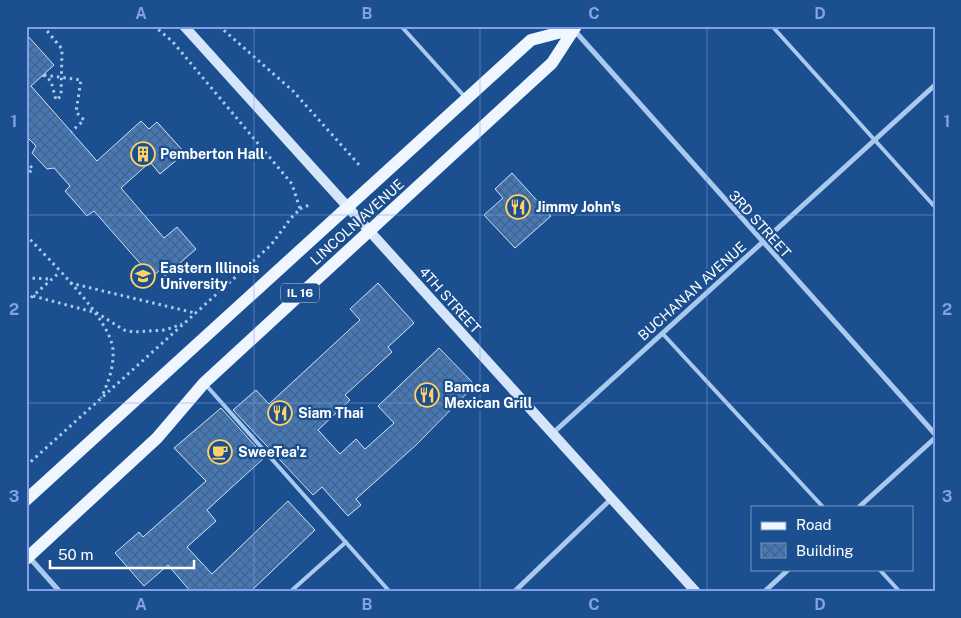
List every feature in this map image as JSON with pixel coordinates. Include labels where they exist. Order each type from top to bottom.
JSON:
[{"type":"main road","name":"LINCOLN AVENUE","points":[[26,500],[531,40],[574,27]]},
{"type":"main road","name":"LINCOLN AVENUE","points":[[27,556],[157,438],[204,383],[552,63],[574,27]]},
{"type":"street","name":"4TH STREET","points":[[184,26],[696,592]]},
{"type":"street","name":"3RD STREET","points":[[574,27],[762,243],[935,436]]},
{"type":"street","name":"BUCHANAN AVENUE","points":[[553,433],[935,85]]},
{"type":"street","points":[[860,506],[935,436]]},
{"type":"street","points":[[514,592],[612,498]]},
{"type":"street","points":[[27,556],[60,592]]},
{"type":"street","points":[[764,592],[788,570]]},
{"type":"lane","points":[[401,26],[466,99]]},
{"type":"lane","points":[[772,26],[935,207]]},
{"type":"lane","points":[[662,333],[822,506]]},
{"type":"lane","points":[[204,383],[390,592]]},
{"type":"lane","points":[[290,592],[346,542]]},
{"type":"lane","points":[[881,570],[900,592]]},
{"type":"path","points":[[43,26],[62,49],[62,78],[61,96],[56,100],[51,81],[43,75],[62,78],[81,80],[76,112],[84,120],[71,132]]},
{"type":"path","points":[[154,26],[165,34]]},
{"type":"path","points":[[159,26],[292,184],[300,209]]},
{"type":"path","points":[[219,26],[293,91],[361,166]]},
{"type":"path","points":[[26,161],[33,169],[26,174]]},
{"type":"path","points":[[26,466],[271,245],[290,218],[300,209],[309,205]]},
{"type":"path","points":[[26,235],[97,313],[108,333],[113,348],[113,367],[100,400]]},
{"type":"path","points":[[26,311],[26,301],[60,272]]},
{"type":"path","points":[[26,278],[51,279]]},
{"type":"path","points":[[68,282],[196,313]]},
{"type":"path","points":[[33,296],[97,313],[124,330],[133,332],[166,330],[185,323]]},
{"type":"building","name":"Pemberton Hall","points":[[26,34],[54,65],[31,86],[97,161],[141,121],[149,129],[157,122],[185,153],[160,174],[150,162],[121,188],[164,238],[177,227],[196,249],[165,276],[160,270],[152,277],[94,211],[87,216],[65,191],[70,186],[54,168],[47,169],[32,153],[36,146],[26,136]]},
{"type":"building","name":"Jimmy John's","points":[[512,173],[551,216],[515,248],[484,215],[503,198],[495,189]]},
{"type":"building","points":[[378,283],[414,323],[388,347],[392,352],[345,395],[350,400],[318,430],[340,454],[356,439],[365,449],[394,423],[378,406],[439,348],[475,385],[416,445],[356,499],[361,505],[348,516],[322,487],[313,495],[233,410],[256,390],[269,404],[360,320],[350,309]]},
{"type":"building","points":[[221,408],[265,457],[207,510],[216,521],[187,547],[212,574],[288,501],[315,530],[250,592],[191,592],[168,565],[144,586],[115,553],[139,532],[143,537],[206,481],[174,448]]},
{"type":"place","name":"Pemberton Hall","points":[[143,154]]},
{"type":"place","name":"Jimmy John's","points":[[518,207]]},
{"type":"place","name":"Eastern Illinois University","points":[[143,276]]},
{"type":"place","name":"Bamca Mexican Grill","points":[[427,395]]},
{"type":"place","name":"Siam Thai","points":[[280,413]]},
{"type":"place","name":"SweeTea'z","points":[[220,452]]}]
